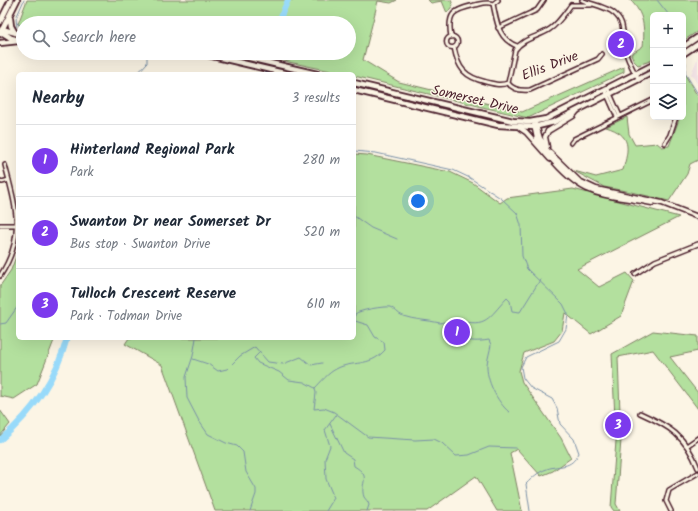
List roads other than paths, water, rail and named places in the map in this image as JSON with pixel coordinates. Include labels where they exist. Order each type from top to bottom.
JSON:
[{"type":"main road","points":[[0,22],[10,0]]},
{"type":"main road","points":[[1,31],[17,0]]},
{"type":"main road","points":[[10,16],[11,26],[15,34]]},
{"type":"main road","points":[[1,31],[15,34]]},
{"type":"main road","points":[[1,31],[16,37]]},
{"type":"main road","points":[[686,45],[698,37]]},
{"type":"main road","points":[[0,43],[16,42]]},
{"type":"main road","points":[[686,52],[696,45]]},
{"type":"main road","points":[[230,60],[279,72]]},
{"type":"main road","points":[[260,60],[309,72]]},
{"type":"main road","name":"Somerset Drive","points":[[356,83],[513,121],[534,122],[551,116],[650,67]]},
{"type":"main road","name":"Somerset Drive","points":[[356,90],[498,125],[520,128],[535,127],[554,122],[650,74]]},
{"type":"main road","points":[[385,97],[387,91]]},
{"type":"street","points":[[498,0],[493,4],[498,28],[502,35],[511,44],[517,46]]},
{"type":"street","points":[[498,28],[537,10],[544,0]]},
{"type":"street","points":[[578,4],[581,0],[609,10],[621,21],[624,30],[624,46],[639,80]]},
{"type":"street","name":"Ellis Drive","points":[[451,36],[449,22],[455,11],[460,8],[486,2],[493,4]]},
{"type":"street","points":[[508,84],[517,46],[550,29],[569,4],[593,5]]},
{"type":"street","name":"Ellis Drive","points":[[451,36],[458,40],[458,44],[454,47]]},
{"type":"street","name":"Ellis Drive","points":[[451,36],[447,40],[447,43],[450,47],[454,47]]},
{"type":"street","name":"Ellis Drive","points":[[454,47],[459,65],[471,77],[501,86],[508,84],[512,88],[524,91],[530,90],[598,59],[602,54]]},
{"type":"street","points":[[606,89],[618,116]]},
{"type":"street","points":[[571,143],[574,139],[650,101]]},
{"type":"street","points":[[556,162],[547,145],[546,134],[551,127],[573,116],[578,110]]},
{"type":"street","points":[[665,143],[670,135],[675,120]]},
{"type":"street","points":[[534,122],[545,147],[556,162],[579,181],[602,192],[621,196],[623,199]]},
{"type":"street","points":[[520,128],[526,132],[573,181],[588,190],[603,196],[668,206]]},
{"type":"street","points":[[5,166],[16,206]]},
{"type":"street","points":[[0,181],[2,182],[9,180]]},
{"type":"street","points":[[596,189],[648,199],[698,217]]},
{"type":"street","points":[[0,225],[16,225]]},
{"type":"street","points":[[0,276],[13,251],[16,232]]},
{"type":"street","points":[[635,274],[655,261],[698,244]]},
{"type":"street","points":[[640,413],[665,424],[688,446],[698,468]]},
{"type":"street","points":[[688,446],[698,438]]},
{"type":"street","points":[[671,511],[666,501],[670,490],[698,473]]},
{"type":"waterway","points":[[17,16],[24,0]]},
{"type":"waterway","points":[[281,16],[288,0]]},
{"type":"waterway","points":[[657,0],[667,12]]},
{"type":"waterway","points":[[139,72],[147,63],[147,60]]},
{"type":"waterway","points":[[268,72],[269,60]]},
{"type":"waterway","points":[[686,75],[698,94]]},
{"type":"waterway","points":[[356,151],[376,153],[453,170],[470,178],[502,199],[517,213],[521,225],[522,256],[527,269],[563,304],[568,314],[566,329],[559,341],[526,357],[521,367],[523,378],[531,388],[552,399],[557,408],[560,424],[574,439],[579,453],[569,464],[544,470],[526,484],[530,511]]},
{"type":"waterway","points":[[356,217],[371,228],[397,239]]},
{"type":"waterway","points":[[448,325],[458,320],[475,323],[486,320],[507,298],[510,301],[512,311],[520,312],[540,280]]},
{"type":"waterway","points":[[356,314],[361,311],[390,307],[401,315],[407,317],[440,323],[444,322],[458,336],[468,340],[489,340],[491,345],[487,364],[488,377],[500,403],[509,412]]},
{"type":"waterway","points":[[0,324],[6,323],[16,309]]},
{"type":"waterway","points":[[315,388],[327,375],[336,369],[342,366],[367,362],[379,356],[385,350],[384,342],[375,337],[368,325],[356,321]]},
{"type":"waterway","points":[[0,440],[12,430],[41,394],[56,367],[66,340]]},
{"type":"waterway","points":[[196,340],[193,356],[186,377],[187,398],[199,421],[208,434],[226,443],[237,446],[243,452],[246,472],[256,489],[256,494],[250,511]]},
{"type":"waterway","points":[[193,359],[208,364],[218,371],[227,369],[240,356],[255,347],[268,362],[283,364],[301,357],[311,365],[322,363]]},
{"type":"waterway","points":[[260,352],[254,358],[258,363],[279,372],[289,380],[304,382],[315,388],[316,393],[314,409],[324,408],[334,412],[368,437],[415,440],[434,439],[442,443],[456,456],[469,455],[489,447],[516,448]]},
{"type":"waterway","points":[[326,511],[334,498],[326,479],[325,459],[330,446],[325,430],[336,415]]},
{"type":"waterway","points":[[330,424],[344,453],[353,459],[354,466],[363,473],[363,492],[369,505],[367,511]]},
{"type":"place","name":"Swanton Dr near Somerset Dr","points":[[621,44]]},
{"type":"place","name":"Hinterland Regional Park","points":[[457,332]]},
{"type":"place","name":"Tulloch Crescent Reserve","points":[[618,425]]}]
